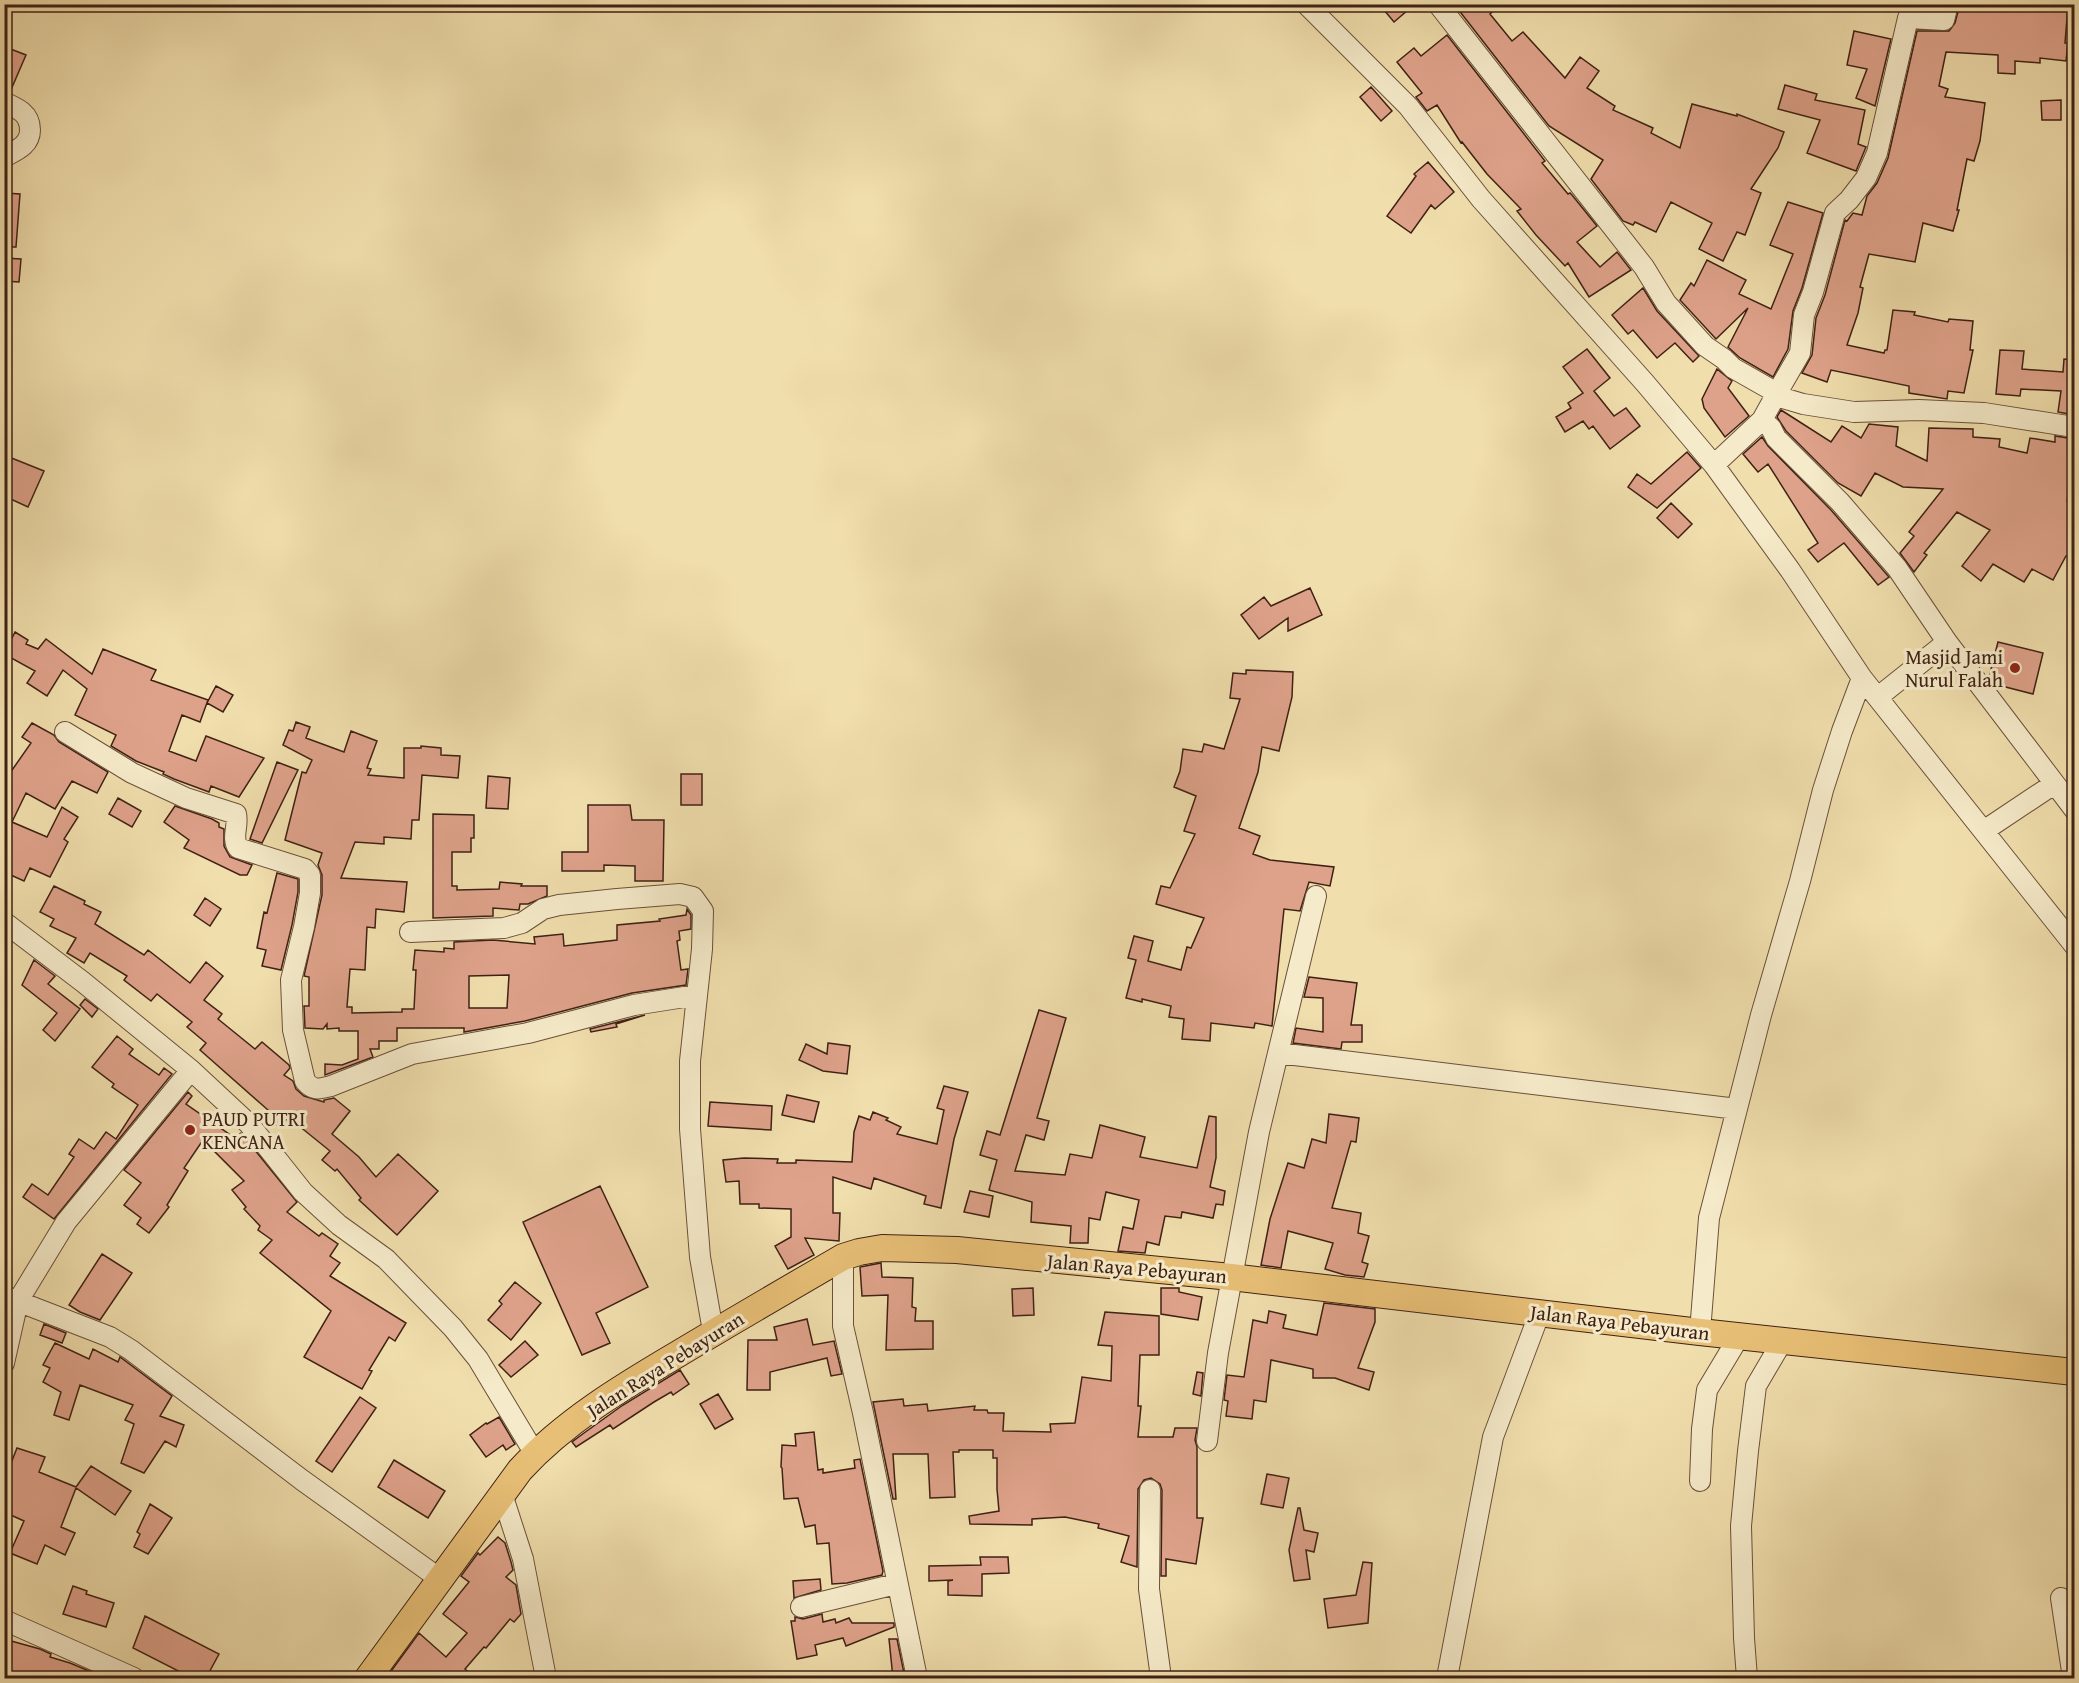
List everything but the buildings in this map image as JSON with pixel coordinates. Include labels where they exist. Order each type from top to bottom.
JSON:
[{"type":"main road","name":"Jalan Raya Pebayuran","points":[[368,1678],[502,1494],[535,1454],[602,1401],[713,1331],[843,1257],[859,1252],[882,1248],[957,1250],[1232,1277],[1700,1332],[2074,1371]]},
{"type":"street","points":[[1306,4],[1408,106],[1481,199],[1637,374],[1714,465],[1790,570],[1862,678],[1985,830],[2074,945]]},
{"type":"street","points":[[1438,4],[1644,267],[1666,303],[1705,346],[1733,368],[1777,395],[1803,404],[1854,412],[1919,410],[1984,413],[2074,427]]},
{"type":"street","points":[[1714,465],[1762,420],[1800,353],[1804,315],[1813,292],[1834,213],[1849,200],[1866,178],[1877,153],[1908,18],[1944,20],[1948,4]]},
{"type":"street","points":[[4,102],[22,112],[29,121],[30,130],[29,139],[22,147],[4,157]]},
{"type":"street","points":[[1762,420],[1771,428],[1776,438],[1840,502],[1897,568],[1947,642],[2074,809]]},
{"type":"street","points":[[1878,697],[1947,642]]},
{"type":"street","points":[[1700,1332],[1709,1218],[1823,790],[1862,678]]},
{"type":"street","points":[[65,732],[132,773],[186,798],[236,814],[234,837],[238,848],[305,869],[310,875],[310,893],[304,927],[291,980],[291,1004],[292,1030],[305,1081],[317,1090],[412,1054],[528,1033],[634,1005],[697,995]]},
{"type":"street","points":[[1985,830],[2054,784]]},
{"type":"street","points":[[410,932],[504,928],[522,923],[543,909],[559,905],[680,894],[693,897],[703,911],[702,949],[690,1061],[690,1129],[700,1257],[713,1331]]},
{"type":"street","points":[[1208,1441],[1218,1353],[1259,1132],[1316,896]]},
{"type":"street","points":[[4,922],[64,967],[191,1070],[249,1124],[303,1192],[339,1225],[386,1259],[453,1328],[478,1359],[535,1454]]},
{"type":"street","points":[[1278,1053],[1737,1109]]},
{"type":"street","points":[[4,1363],[11,1299],[66,1222],[191,1070]]},
{"type":"street","points":[[843,1257],[843,1326],[916,1678]]},
{"type":"street","points":[[11,1299],[110,1337],[131,1350],[440,1579]]},
{"type":"street","points":[[1447,1678],[1494,1437],[1540,1312]]},
{"type":"street","points":[[1700,1481],[1702,1429],[1707,1390],[1740,1335]]},
{"type":"street","points":[[1747,1678],[1742,1526],[1748,1451],[1756,1386],[1783,1340]]},
{"type":"street","points":[[1150,1490],[1149,1589],[1161,1678]]},
{"type":"street","points":[[502,1494],[523,1558],[546,1678]]},
{"type":"street","points":[[801,1607],[896,1584]]},
{"type":"street","points":[[2061,1598],[2073,1678]]},
{"type":"street","points":[[4,1620],[134,1678]]},
{"type":"place","name":"Masjid Jami Nurul Falah","points":[[2015,668]]},
{"type":"place","name":"PAUD PUTRI KENCANA","points":[[190,1130]]}]
